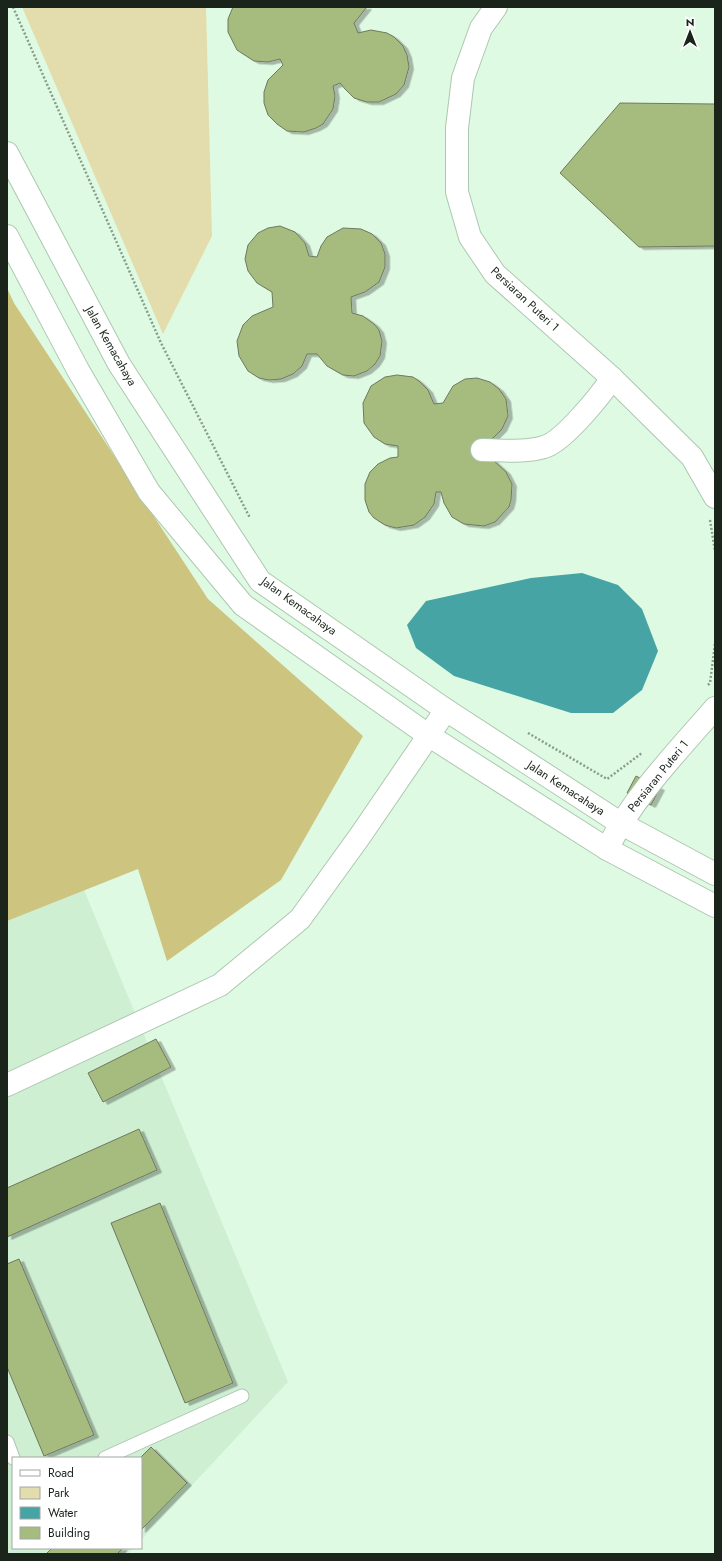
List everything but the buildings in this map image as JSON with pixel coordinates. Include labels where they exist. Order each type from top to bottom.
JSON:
[{"type":"street","name":"Persiaran Puteri 1","points":[[496,7],[481,28],[464,78],[456,128],[456,192],[470,237],[495,274],[612,378],[692,457],[715,497]]},
{"type":"street","name":"Jalan Kemacahaya","points":[[7,153],[119,364],[260,581],[446,710],[620,823],[715,874]]},
{"type":"street","points":[[7,236],[78,370],[149,492],[243,606],[428,735],[607,850],[715,906]]},
{"type":"street","points":[[482,450],[526,451],[544,447],[558,440],[606,388],[612,378]]},
{"type":"street","name":"Persiaran Puteri 1","points":[[607,850],[620,823],[654,778],[715,708]]},
{"type":"street","points":[[7,1085],[220,985],[300,919],[360,836],[446,710]]},
{"type":"lane","points":[[107,1457],[242,1396]]},
{"type":"lane","points":[[7,1442],[13,1457]]},
{"type":"path","points":[[13,7],[161,343],[253,525]]},
{"type":"path","points":[[705,688],[710,683],[715,644]]},
{"type":"path","points":[[525,731],[607,779],[636,759],[647,748]]},
{"type":"shaded area","points":[[7,288],[14,303],[208,599],[363,736],[281,880],[167,961],[138,869],[7,921]]},
{"type":"shaded area","points":[[84,890],[288,1382],[142,1539],[142,1457],[12,1457],[12,1549],[132,1549],[128,1554],[7,1554],[7,921]]},
{"type":"green space","points":[[22,7],[206,7],[212,236],[163,334]]},
{"type":"water","points":[[582,573],[618,585],[642,609],[658,651],[642,690],[613,713],[571,713],[454,676],[416,648],[407,625],[426,601],[531,578]]}]
